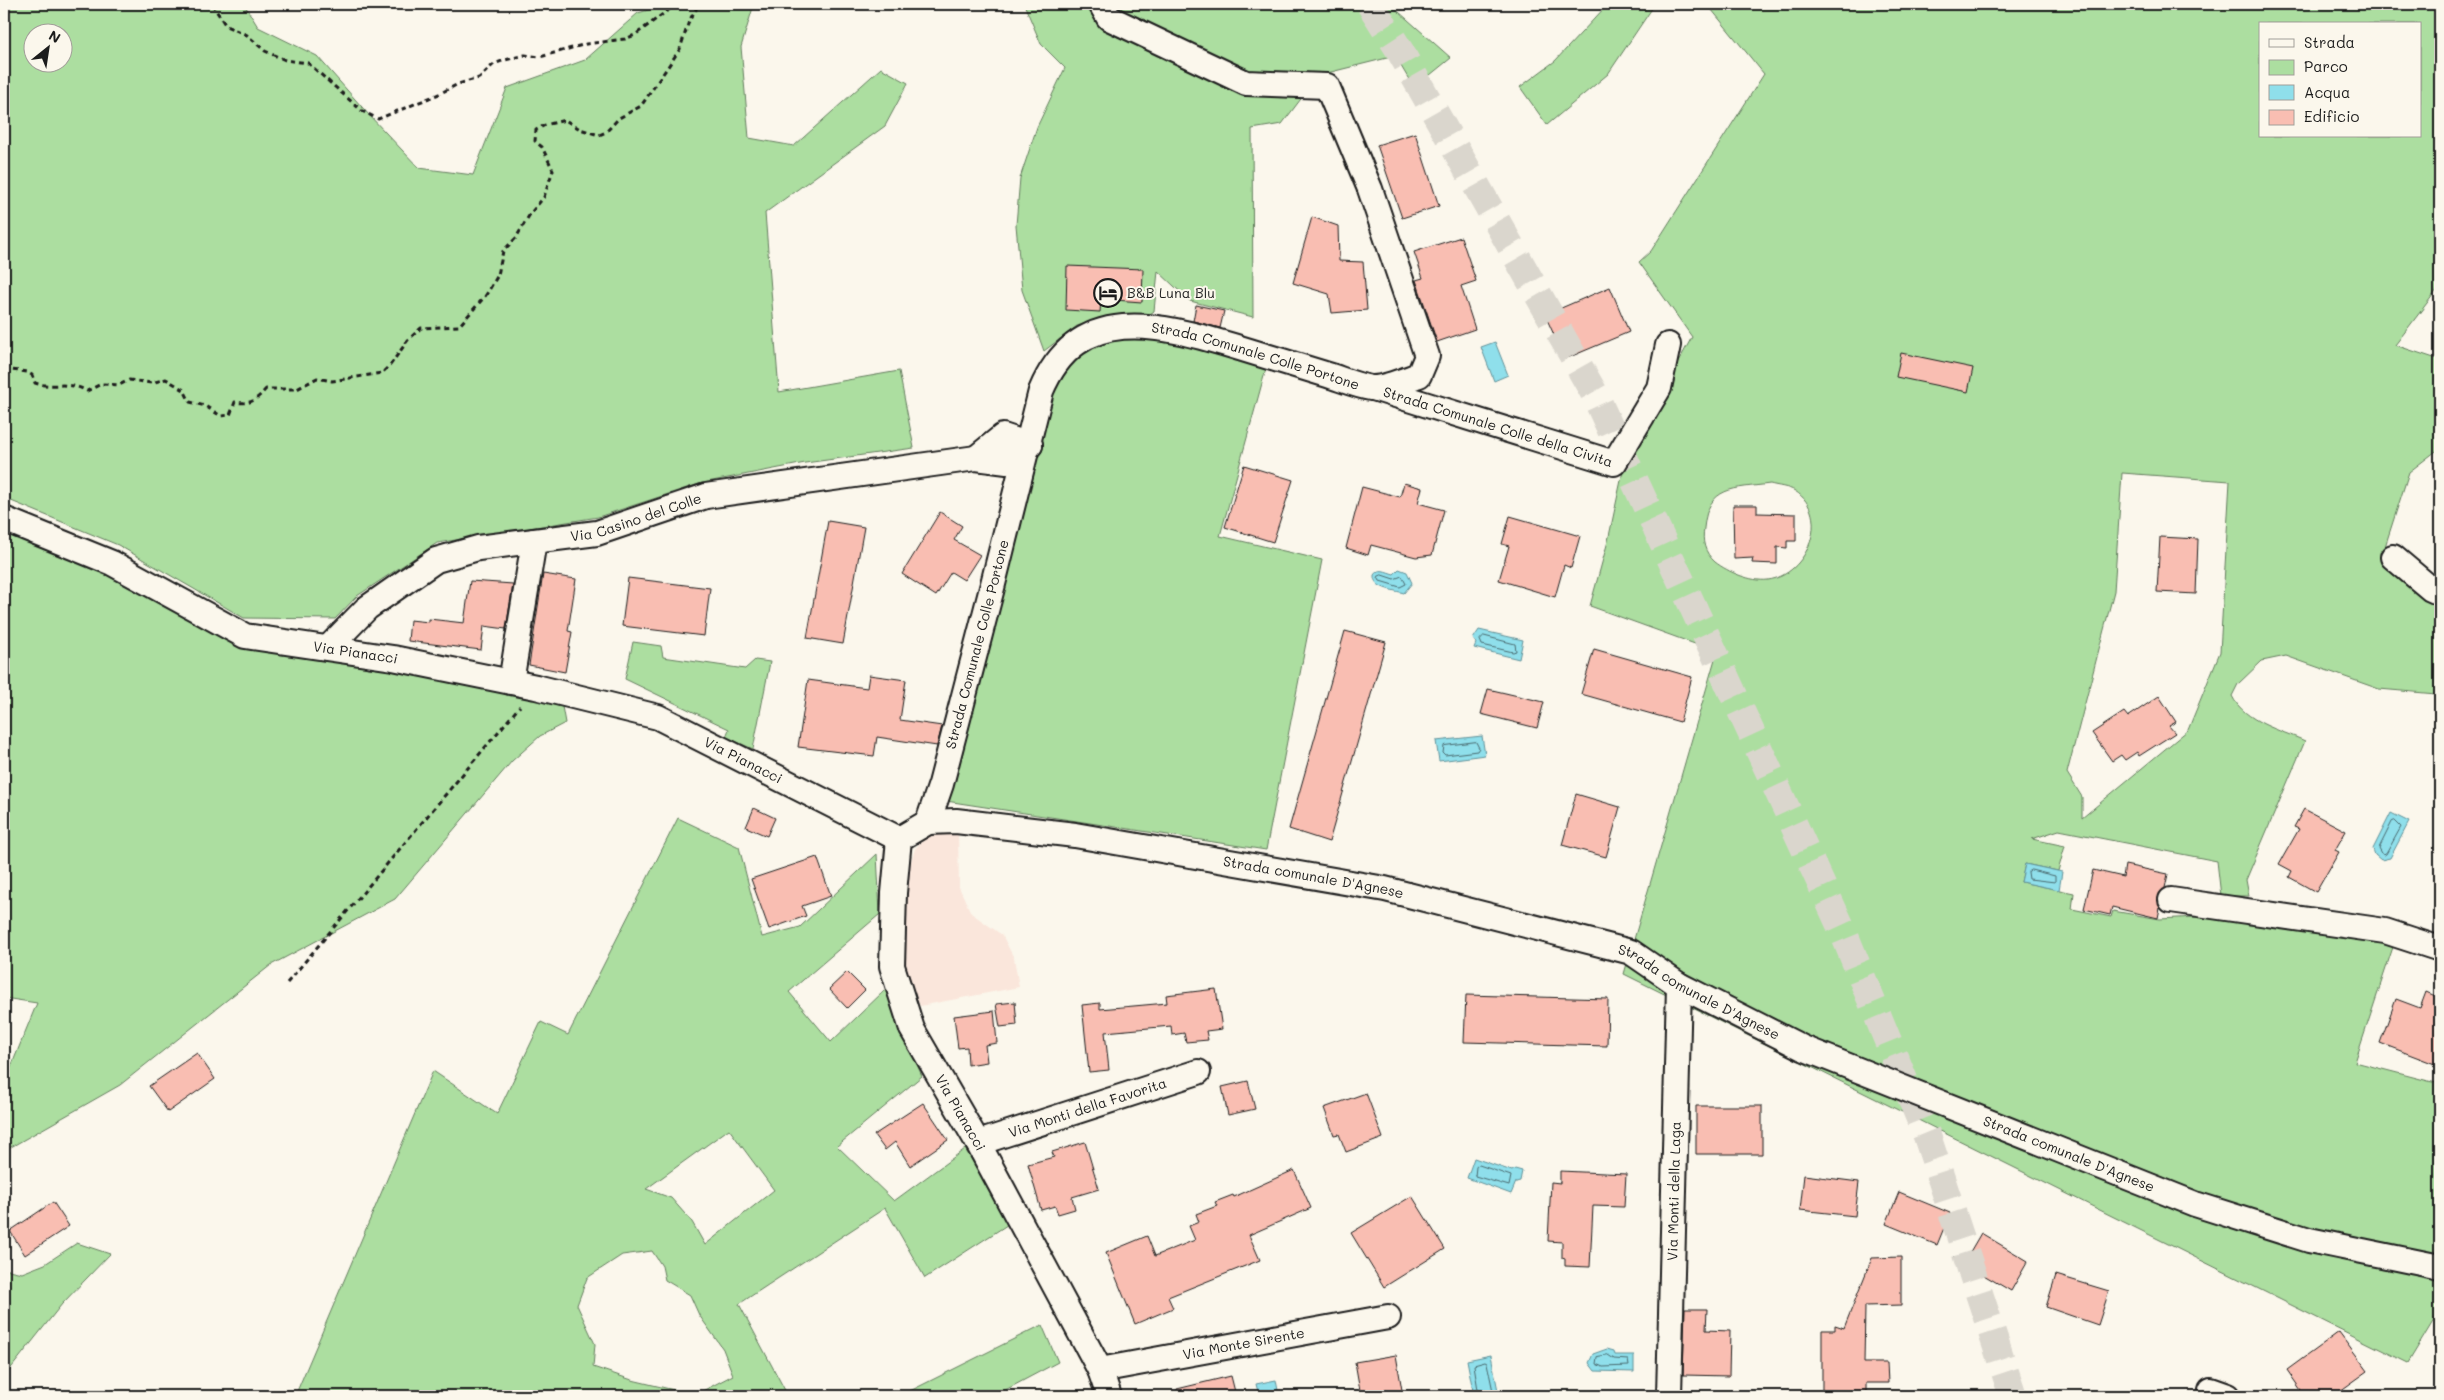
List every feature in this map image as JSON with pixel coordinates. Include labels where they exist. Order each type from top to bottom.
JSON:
[{"type":"street","name":"Strada Comunale Colle Portone","points":[[928,822],[941,784],[1030,445],[1041,391],[1050,370],[1064,352],[1079,341],[1095,333],[1125,326],[1168,328],[1372,388],[1419,375],[1426,356],[1370,189],[1327,86],[1246,84],[1109,18],[1101,4]]},
{"type":"street","name":"Strada Comunale Colle della Civita","points":[[1372,388],[1614,463],[1659,388],[1668,345]]},
{"type":"street","name":"Via Casino del Colle","points":[[328,648],[368,608],[436,560],[478,548],[597,533],[706,496],[976,458],[1002,436],[1030,445]]},
{"type":"street","name":"Via Pianacci","points":[[4,519],[112,562],[245,636],[328,648],[511,682],[658,717],[899,839],[894,893],[892,966],[912,1029],[978,1144],[1100,1370],[1109,1396]]},
{"type":"street","points":[[511,682],[534,541]]},
{"type":"street","points":[[2393,558],[2431,589],[2440,593]]},
{"type":"street","name":"Strada comunale D'Agnese","points":[[928,822],[956,821],[1075,835],[1385,889],[1631,952],[1679,985],[1803,1048],[2195,1204],[2309,1240],[2440,1267]]},
{"type":"street","points":[[899,839],[928,822]]},
{"type":"street","points":[[2171,900],[2385,931],[2440,948]]},
{"type":"street","name":"Via Monti della Laga","points":[[1669,1396],[1679,985]]},
{"type":"street","name":"Via Monti della Favorita","points":[[978,1144],[1198,1072]]},
{"type":"street","name":"Via Monte Sirente","points":[[1100,1370],[1388,1317]]},
{"type":"path","points":[[212,4],[226,26],[247,36],[265,51],[284,60],[308,63],[362,111],[378,119],[458,84],[478,78],[494,64],[505,60],[524,55],[540,57],[586,44],[625,39],[635,35],[676,5],[699,4]]},
{"type":"path","points":[[4,369],[26,372],[32,375],[35,383],[44,386],[76,385],[87,391],[101,384],[119,385],[129,380],[150,383],[166,379],[184,390],[190,402],[205,406],[221,416],[230,414],[235,402],[246,404],[256,400],[266,389],[297,389],[317,378],[332,381],[382,373],[392,364],[414,333],[421,328],[459,326],[486,295],[498,275],[503,251],[516,238],[530,214],[544,198],[551,178],[553,170],[542,147],[535,141],[536,130],[544,125],[565,120],[580,129],[599,134],[606,132],[619,118],[641,106],[680,49],[689,21],[699,4]]},
{"type":"path","points":[[287,983],[536,687]]},
{"type":"shaded area","points":[[943,831],[958,831],[959,887],[971,913],[1002,935],[1014,958],[1019,987],[920,1006],[910,983],[903,954],[904,901],[909,867],[915,849],[926,836]]},
{"type":"green space","points":[[4,4],[244,4],[258,27],[317,56],[419,168],[473,175],[507,88],[585,60],[638,13],[669,4],[754,4],[741,47],[749,138],[794,146],[881,68],[908,83],[885,126],[765,213],[779,392],[899,371],[914,448],[805,463],[702,483],[598,517],[437,543],[357,596],[335,619],[244,618],[118,545],[4,498]]},
{"type":"green space","points":[[1024,4],[1390,4],[1451,58],[1414,88],[1395,56],[1319,75],[1282,124],[1252,129],[1253,317],[1190,301],[1158,271],[1154,311],[1150,314],[1107,317],[1077,326],[1044,351],[1022,290],[1016,225],[1020,178],[1037,127],[1065,68],[1041,44]]},
{"type":"green space","points":[[1608,4],[1655,4],[1608,74],[1547,125],[1520,87],[1555,61]]},
{"type":"green space","points":[[1707,4],[2440,4],[2440,286],[2395,345],[2440,360],[2440,448],[2409,472],[2382,556],[2440,603],[2440,668],[2436,694],[2379,689],[2286,656],[2262,661],[2238,684],[2232,696],[2245,712],[2264,724],[2305,741],[2246,880],[2249,896],[2221,896],[2217,861],[2059,830],[2032,839],[2065,846],[2058,871],[2025,864],[2021,882],[2074,893],[2072,909],[2111,917],[2113,911],[2160,919],[2214,916],[2394,944],[2355,1062],[2440,1084],[2440,1310],[2408,1363],[1624,974],[1717,652],[1590,606],[1608,541],[1626,457],[1692,337],[1639,262],[1651,251],[1764,74]],"holes":[[[2122,473],[2230,481],[2220,652],[2188,730],[2082,818],[2082,797],[2067,773],[2114,591]],[[1770,484],[1795,491],[1806,502],[1812,514],[1813,528],[1810,543],[1794,567],[1782,576],[1768,580],[1747,578],[1720,566],[1708,554],[1703,533],[1707,514],[1717,496],[1725,492]]]},
{"type":"green space","points":[[1155,335],[1267,365],[1220,536],[1322,560],[1266,850],[946,801],[1051,389],[1065,362],[1084,347],[1107,339]]},
{"type":"green space","points":[[4,528],[110,570],[215,629],[561,701],[565,723],[540,736],[512,761],[395,899],[271,965],[120,1085],[4,1151],[4,1084],[37,1003],[4,998]]},
{"type":"green space","points":[[633,642],[661,646],[663,657],[745,669],[755,660],[770,662],[753,749],[726,737],[729,729],[625,679]]},
{"type":"green space","points":[[678,818],[739,847],[762,937],[800,927],[877,854],[880,914],[789,992],[831,1042],[885,990],[922,1076],[837,1146],[894,1201],[965,1149],[1010,1223],[925,1278],[885,1208],[739,1304],[788,1396],[295,1396],[433,1071],[497,1114],[541,1022],[568,1035]],"holes":[[[729,1129],[774,1190],[705,1245],[692,1222],[671,1198],[646,1189]],[[652,1251],[662,1266],[665,1280],[690,1295],[699,1315],[723,1349],[733,1375],[695,1395],[632,1380],[593,1367],[595,1344],[577,1305],[587,1278],[622,1255]]]},
{"type":"green space","points":[[77,1243],[110,1254],[62,1304],[4,1377],[4,1269],[22,1273],[45,1264]]},
{"type":"green space","points":[[1042,1325],[1058,1362],[994,1396],[900,1396]]},
{"type":"water","points":[[1495,342],[1508,375],[1494,381],[1481,347]]},
{"type":"water","points":[[1399,569],[1407,572],[1412,583],[1404,593],[1380,586],[1375,580],[1374,575],[1378,571],[1394,574]]},
{"type":"water","points":[[1479,630],[1523,640],[1519,659],[1474,648],[1476,643],[1473,639]]},
{"type":"water","points":[[1482,736],[1485,755],[1439,761],[1436,741]]},
{"type":"water","points":[[2391,813],[2409,822],[2390,858],[2381,860],[2375,855],[2373,849]]},
{"type":"water","points":[[2025,864],[2062,872],[2059,890],[2021,882]]},
{"type":"water","points":[[1474,1158],[1512,1171],[1515,1169],[1522,1171],[1520,1181],[1516,1182],[1511,1194],[1467,1178]]},
{"type":"water","points":[[1607,1349],[1614,1351],[1615,1355],[1634,1355],[1634,1372],[1595,1371],[1589,1363],[1593,1354]]},
{"type":"water","points":[[1491,1355],[1499,1396],[1474,1396],[1467,1360]]},
{"type":"water","points":[[1276,1380],[1279,1396],[1259,1396],[1256,1384]]},
{"type":"building","points":[[1415,133],[1439,206],[1402,218],[1377,145]]},
{"type":"building","points":[[1312,217],[1338,226],[1339,261],[1363,262],[1367,310],[1332,313],[1329,294],[1293,283]]},
{"type":"building","points":[[1461,237],[1476,281],[1461,286],[1475,329],[1437,342],[1416,280],[1423,278],[1414,252]]},
{"type":"building","points":[[1067,266],[1143,269],[1142,302],[1101,299],[1100,312],[1066,310]]},
{"type":"building","points":[[1610,287],[1629,332],[1565,359],[1545,315]]},
{"type":"building","points":[[1196,305],[1224,311],[1220,328],[1193,321]]},
{"type":"building","points":[[1901,353],[1973,368],[1968,392],[1896,377]]},
{"type":"building","points":[[1244,465],[1293,480],[1273,542],[1225,527]]},
{"type":"building","points":[[1404,483],[1422,488],[1418,503],[1444,510],[1432,555],[1416,557],[1371,545],[1368,555],[1346,548],[1362,487],[1400,497]]},
{"type":"building","points":[[1733,505],[1757,505],[1757,513],[1796,514],[1796,541],[1787,541],[1787,548],[1777,547],[1777,564],[1752,563],[1753,558],[1734,559]]},
{"type":"building","points":[[940,512],[962,526],[954,540],[980,555],[964,580],[951,572],[936,596],[902,574]]},
{"type":"building","points":[[1510,516],[1580,536],[1571,568],[1564,565],[1555,597],[1499,580],[1509,546],[1502,544]]},
{"type":"building","points":[[828,521],[864,527],[843,644],[807,638]]},
{"type":"building","points":[[2160,537],[2198,539],[2196,594],[2157,592]]},
{"type":"building","points":[[543,574],[576,579],[568,631],[572,632],[565,672],[529,665]]},
{"type":"building","points":[[628,578],[710,588],[704,636],[622,626]]},
{"type":"building","points":[[470,581],[513,584],[506,629],[484,626],[481,650],[408,641],[410,620],[429,622],[429,619],[464,623]]},
{"type":"building","points":[[1345,631],[1386,642],[1329,842],[1289,829]]},
{"type":"building","points":[[1594,649],[1692,677],[1680,722],[1581,694]]},
{"type":"building","points":[[869,675],[906,680],[900,720],[942,726],[937,746],[877,737],[874,756],[798,747],[808,680],[867,688]]},
{"type":"building","points":[[1488,689],[1544,702],[1537,728],[1481,714]]},
{"type":"building","points":[[2159,696],[2176,722],[2169,726],[2175,733],[2139,756],[2137,752],[2125,760],[2121,755],[2112,761],[2092,733],[2124,712],[2128,717]]},
{"type":"building","points":[[1576,794],[1620,807],[1606,857],[1562,845]]},
{"type":"building","points":[[754,808],[775,818],[767,836],[746,827]]},
{"type":"building","points":[[2304,809],[2346,831],[2335,850],[2339,852],[2316,892],[2289,877],[2292,871],[2279,864],[2299,829],[2294,827]]},
{"type":"building","points":[[817,857],[831,896],[802,906],[806,916],[769,929],[751,879]]},
{"type":"building","points":[[2125,865],[2168,874],[2165,888],[2158,898],[2160,908],[2158,918],[2112,907],[2110,915],[2084,909],[2093,870],[2123,877]]},
{"type":"building","points":[[847,972],[865,990],[847,1008],[829,989]]},
{"type":"building","points":[[1216,989],[1222,1029],[1206,1031],[1208,1040],[1186,1042],[1184,1033],[1172,1035],[1171,1026],[1105,1032],[1109,1070],[1089,1072],[1082,1005],[1100,1003],[1100,1009],[1167,1003],[1166,995]]},
{"type":"building","points":[[2426,992],[2440,998],[2440,1066],[2380,1043],[2396,999],[2420,1008]]},
{"type":"building","points":[[1466,995],[1608,999],[1607,1046],[1464,1042]]},
{"type":"building","points":[[1015,1002],[1017,1025],[1000,1027],[996,1004]]},
{"type":"building","points":[[994,1011],[997,1043],[985,1045],[987,1062],[968,1065],[967,1047],[958,1048],[954,1016]]},
{"type":"building","points":[[197,1053],[215,1079],[168,1112],[149,1086]]},
{"type":"building","points":[[1248,1081],[1255,1109],[1228,1115],[1222,1087]]},
{"type":"building","points":[[1366,1093],[1383,1138],[1346,1152],[1339,1134],[1334,1135],[1324,1108]]},
{"type":"building","points":[[923,1103],[948,1140],[910,1166],[895,1142],[885,1150],[874,1135]]},
{"type":"building","points":[[1696,1106],[1762,1106],[1762,1154],[1696,1154]]},
{"type":"building","points":[[1085,1142],[1099,1189],[1072,1197],[1075,1209],[1058,1214],[1055,1206],[1041,1210],[1028,1164],[1054,1157],[1052,1152]]},
{"type":"building","points":[[1294,1170],[1311,1208],[1249,1235],[1260,1260],[1168,1297],[1173,1308],[1135,1324],[1106,1253],[1147,1236],[1155,1256],[1195,1240],[1189,1226],[1199,1222],[1196,1214],[1217,1206],[1215,1202],[1233,1195],[1234,1197]]},
{"type":"building","points":[[1560,1171],[1626,1174],[1624,1207],[1593,1206],[1590,1267],[1565,1266],[1565,1259],[1562,1258],[1562,1242],[1548,1241],[1551,1182],[1560,1183]]},
{"type":"building","points":[[1804,1175],[1859,1182],[1855,1216],[1800,1210]]},
{"type":"building","points":[[1899,1192],[1950,1213],[1937,1245],[1886,1224]]},
{"type":"building","points":[[1412,1196],[1445,1249],[1384,1287],[1351,1233]]},
{"type":"building","points":[[53,1202],[69,1226],[25,1255],[10,1231]]},
{"type":"building","points":[[1981,1233],[2028,1261],[2011,1291],[1953,1257],[1967,1257]]},
{"type":"building","points":[[1901,1257],[1901,1305],[1865,1306],[1864,1363],[1887,1363],[1888,1383],[1866,1383],[1866,1396],[1822,1396],[1822,1330],[1835,1330],[1835,1325],[1844,1328],[1872,1258]]},
{"type":"building","points":[[2056,1275],[2109,1291],[2098,1325],[2046,1307]]},
{"type":"building","points":[[1685,1309],[1707,1309],[1706,1330],[1730,1331],[1729,1376],[1683,1375]]},
{"type":"building","points":[[2339,1332],[2368,1371],[2333,1396],[2305,1396],[2287,1370]]},
{"type":"building","points":[[1396,1355],[1403,1396],[1361,1396],[1355,1362]]},
{"type":"building","points":[[1231,1376],[1236,1396],[1178,1396],[1177,1389]]},
{"type":"tunnel","points":[[1370,4],[1400,51],[1594,393],[1842,929],[1927,1136],[2013,1396]]},
{"type":"place","name":"B&B Luna Blu","points":[[1108,293]]}]
